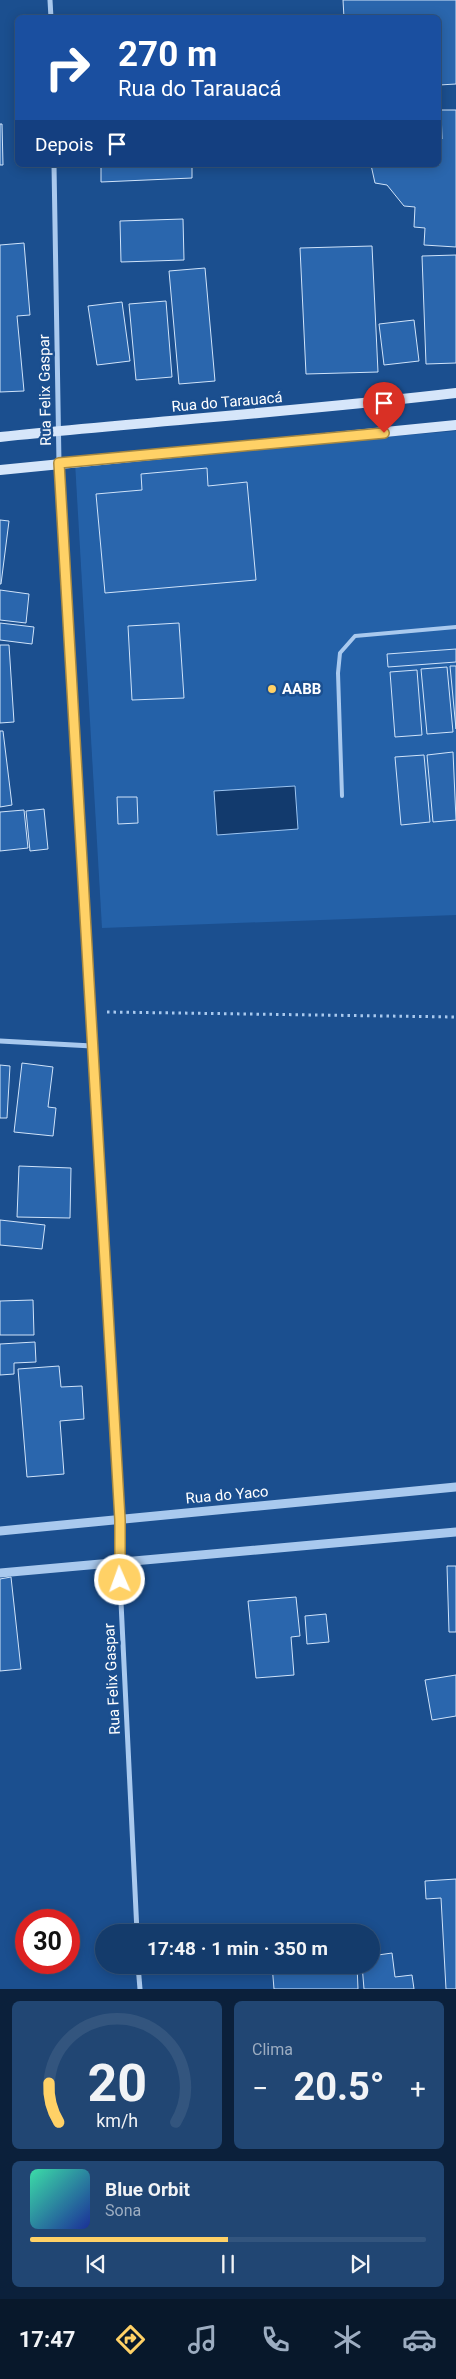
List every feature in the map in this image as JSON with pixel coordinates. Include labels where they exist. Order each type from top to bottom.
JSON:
[{"type":"main road","name":"Rua do Tarauacá","points":[[0,437],[286,412],[456,393]]},
{"type":"main road","points":[[0,470],[456,425]]},
{"type":"street","points":[[50,0],[51,15]]},
{"type":"street","name":"Rua Felix Gaspar","points":[[54,167],[59,463],[120,1520],[119,1561],[137,1924]]},
{"type":"street","points":[[0,1041],[92,1046]]},
{"type":"street","name":"Rua do Yaco","points":[[0,1531],[456,1487]]},
{"type":"street","points":[[0,1572],[456,1532]]},
{"type":"street","points":[[139,1974],[140,1989]]},
{"type":"lane","points":[[342,796],[338,673],[340,653],[355,636],[456,627]]},
{"type":"path","points":[[90,1011],[456,1018]]},
{"type":"shaded area","name":"AABB","points":[[456,431],[456,915],[102,928],[75,462]]},
{"type":"shaded area","points":[[295,786],[298,829],[217,835],[214,791]]},
{"type":"building","points":[[343,0],[456,0],[456,84],[441,85],[441,15],[344,15]]},
{"type":"building","points":[[441,110],[456,110],[456,247],[424,245],[425,228],[414,227],[415,207],[404,206],[387,185],[375,183],[371,167],[441,167]]},
{"type":"building","points":[[0,124],[2,124],[3,165],[0,165]]},
{"type":"building","points":[[101,167],[192,167],[192,178],[101,182]]},
{"type":"building","points":[[183,219],[184,260],[121,262],[120,221]]},
{"type":"building","points":[[24,243],[30,315],[17,316],[24,391],[0,392],[0,245]]},
{"type":"building","points":[[372,246],[378,372],[306,374],[300,248]]},
{"type":"building","points":[[456,255],[456,363],[426,364],[422,256]]},
{"type":"building","points":[[205,268],[215,381],[179,384],[169,271]]},
{"type":"building","points":[[166,301],[172,377],[136,380],[129,304]]},
{"type":"building","points":[[122,302],[130,361],[97,365],[88,306]]},
{"type":"building","points":[[414,320],[419,361],[384,365],[379,324]]},
{"type":"building","points":[[207,468],[208,486],[247,482],[256,580],[105,593],[96,494],[142,490],[141,474]]},
{"type":"building","points":[[0,520],[9,521],[1,584],[0,584]]},
{"type":"building","points":[[0,590],[29,594],[26,623],[0,620]]},
{"type":"building","points":[[0,623],[34,627],[32,644],[0,640]]},
{"type":"building","points":[[179,623],[184,698],[132,700],[128,626]]},
{"type":"building","points":[[0,645],[9,645],[14,722],[0,723]]},
{"type":"building","points":[[456,649],[456,662],[388,667],[387,654]]},
{"type":"building","points":[[450,666],[456,666],[456,729]]},
{"type":"building","points":[[447,667],[453,732],[427,734],[421,669]]},
{"type":"building","points":[[417,670],[422,735],[395,737],[390,672]]},
{"type":"building","points":[[0,731],[3,731],[12,805],[0,807]]},
{"type":"building","points":[[453,752],[456,820],[433,822],[427,755]]},
{"type":"building","points":[[424,755],[430,822],[401,825],[395,757]]},
{"type":"building","points":[[117,797],[137,797],[138,823],[118,824]]},
{"type":"building","points":[[44,809],[48,849],[30,851],[26,811]]},
{"type":"building","points":[[24,810],[28,848],[0,851],[0,812]]},
{"type":"building","points":[[22,1063],[53,1067],[48,1107],[56,1108],[53,1136],[14,1132]]},
{"type":"building","points":[[0,1065],[10,1066],[7,1118],[0,1118]]},
{"type":"building","points":[[19,1166],[71,1168],[70,1218],[17,1217]]},
{"type":"building","points":[[0,1220],[45,1225],[42,1249],[0,1245]]},
{"type":"building","points":[[33,1300],[34,1335],[0,1335],[0,1301]]},
{"type":"building","points":[[35,1342],[36,1362],[14,1363],[14,1374],[0,1375],[0,1344]]},
{"type":"building","points":[[59,1366],[61,1387],[82,1386],[84,1419],[60,1421],[64,1474],[27,1477],[18,1369]]},
{"type":"building","points":[[447,1566],[456,1566],[456,1632],[449,1632]]},
{"type":"building","points":[[11,1577],[21,1669],[0,1671],[0,1579]]},
{"type":"building","points":[[296,1597],[300,1636],[291,1637],[294,1675],[256,1678],[248,1601]]},
{"type":"building","points":[[326,1614],[329,1642],[307,1644],[305,1616]]},
{"type":"building","points":[[456,1675],[456,1716],[432,1720],[425,1680]]},
{"type":"building","points":[[456,1879],[456,1989],[446,1989],[441,1898],[426,1899],[425,1881]]},
{"type":"building","points":[[392,1953],[395,1977],[412,1975],[414,1989],[364,1989],[363,1974],[380,1974],[380,1955]]},
{"type":"building","points":[[273,1974],[357,1974],[358,1989],[274,1989]]},
{"type":"place","name":"AABB","points":[[272,689]]},
{"type":"route","points":[[120,1580],[120,1520],[59,463],[384,433]]}]
